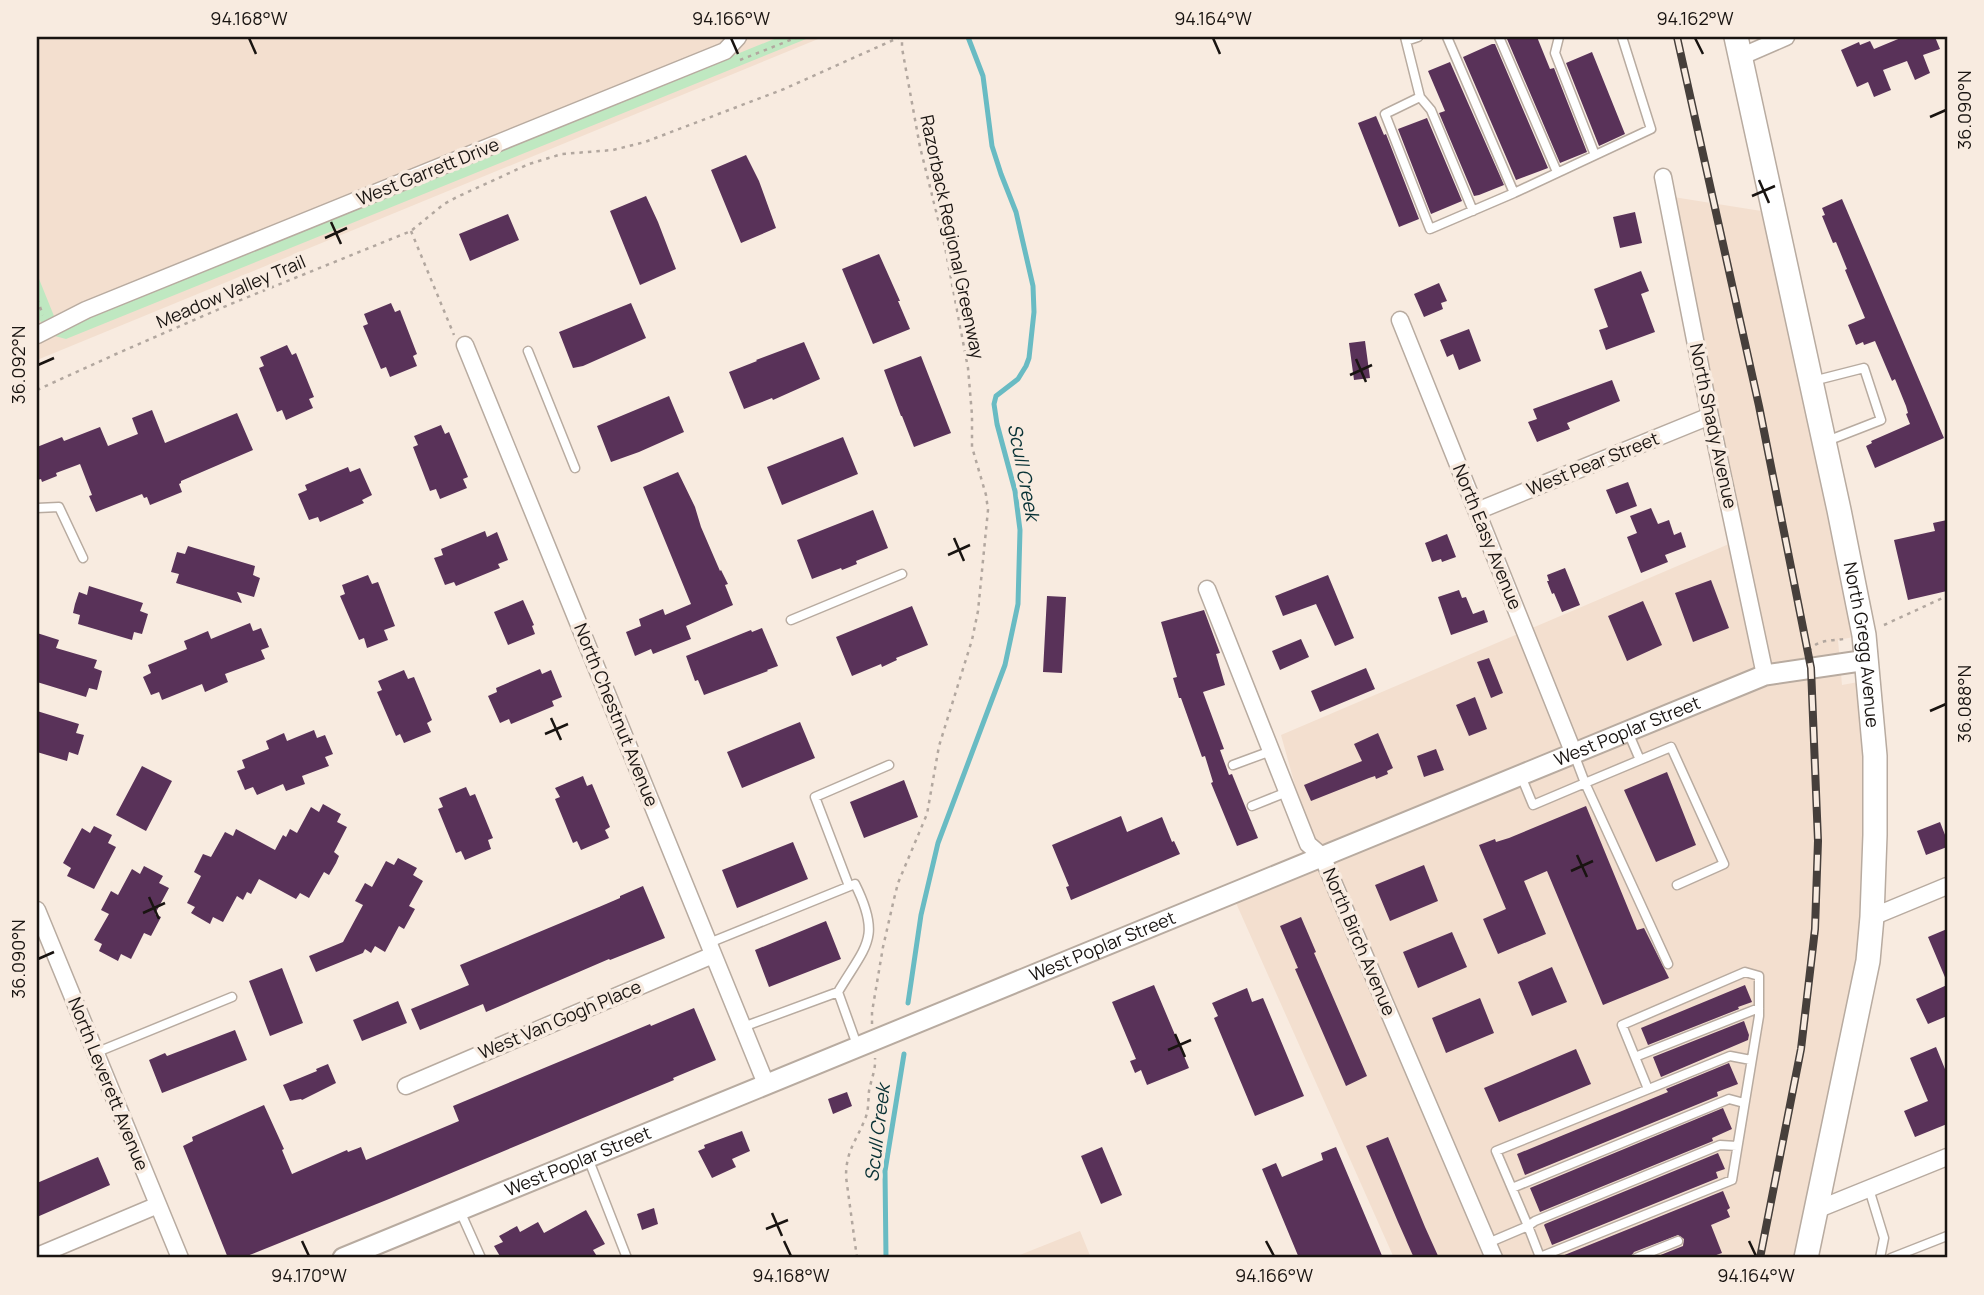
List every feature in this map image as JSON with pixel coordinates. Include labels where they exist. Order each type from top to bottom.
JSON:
[{"type":"main road","name":"North Gregg Avenue","points":[[1738,47],[1859,610],[1867,660],[1875,756],[1875,835],[1868,961],[1806,1258]]},
{"type":"street","name":"West Garrett Drive","points":[[37,335],[112,300],[725,51],[738,37]]},
{"type":"street","points":[[1738,47],[1786,37]]},
{"type":"street","name":"North Shady Avenue","points":[[1663,177],[1765,676]]},
{"type":"street","name":"North Easy Avenue","points":[[1400,320],[1574,754]]},
{"type":"street","name":"North Chestnut Avenue","points":[[465,345],[766,1084]]},
{"type":"street","name":"West Pear Street","points":[[1477,511],[1710,416]]},
{"type":"street","name":"North Birch Avenue","points":[[1207,589],[1308,845],[1322,856],[1491,1251]]},
{"type":"street","name":"West Poplar Street","points":[[347,1258],[865,1043],[1765,676],[1867,660]]},
{"type":"street","points":[[1872,917],[1947,886]]},
{"type":"street","name":"North Leverett Avenue","points":[[37,911],[180,1258]]},
{"type":"street","name":"West Van Gogh Place","points":[[406,1086],[711,949]]},
{"type":"street","points":[[1816,1210],[1947,1157]]},
{"type":"street","points":[[37,1256],[158,1205]]},
{"type":"lane","points":[[1418,37],[1406,39],[1420,97],[1431,110],[1474,211]]},
{"type":"lane","points":[[1447,37],[1514,193]]},
{"type":"lane","points":[[1499,37],[1557,172]]},
{"type":"lane","points":[[1559,37],[1555,53],[1595,155]]},
{"type":"lane","points":[[1420,97],[1385,114],[1430,229],[1651,129],[1622,37]]},
{"type":"lane","points":[[528,351],[575,468]]},
{"type":"lane","points":[[1811,382],[1864,368],[1881,420],[1824,442]]},
{"type":"lane","points":[[37,508],[59,507],[83,558]]},
{"type":"lane","points":[[791,620],[902,575]]},
{"type":"lane","points":[[1628,732],[1640,760]]},
{"type":"lane","points":[[1521,776],[1533,805],[1671,747],[1724,864],[1677,885]]},
{"type":"lane","points":[[1233,765],[1271,751]]},
{"type":"lane","points":[[1574,754],[1668,964]]},
{"type":"lane","points":[[849,886],[816,797],[889,765]]},
{"type":"lane","points":[[1252,806],[1287,792]]},
{"type":"lane","points":[[711,949],[855,884],[866,904],[870,935],[838,992],[742,1027]]},
{"type":"lane","points":[[1647,1089],[1622,1025],[1745,972],[1759,976],[1759,1008],[1751,1060],[1737,1146],[1732,1180],[1541,1258],[1496,1151],[1730,1056],[1751,1060]]},
{"type":"lane","points":[[838,992],[865,1043]]},
{"type":"lane","points":[[95,1053],[232,998]]},
{"type":"lane","points":[[1635,1058],[1759,1008]]},
{"type":"lane","points":[[1512,1188],[1729,1099],[1744,1102]]},
{"type":"lane","points":[[1491,1251],[1535,1221],[1720,1145],[1737,1146]]},
{"type":"lane","points":[[588,1158],[627,1258]]},
{"type":"lane","points":[[1869,1188],[1884,1238],[1880,1258]]},
{"type":"lane","points":[[460,1210],[481,1258]]},
{"type":"lane","points":[[1891,1258],[1947,1236]]},
{"type":"lane","points":[[1636,1258],[1678,1241]]},
{"type":"path","name":"Meadow Valley Trail","points":[[37,390],[233,303],[411,231],[450,201],[528,164],[562,154],[613,150],[645,142],[784,89],[901,37]]},
{"type":"path","name":"Razorback Regional Greenway","points":[[857,1258],[846,1166],[848,1153],[868,1109],[876,1065],[865,1043],[898,883],[927,814],[939,746],[972,640],[978,611],[988,510],[972,447],[968,368],[945,247],[920,148],[901,37]]},
{"type":"path","points":[[411,231],[454,335],[465,345]]},
{"type":"path","points":[[1881,632],[1884,625],[1947,597]]},
{"type":"shaded area","points":[[37,37],[823,37],[37,360]]},
{"type":"shaded area","points":[[1667,196],[1774,213],[1864,635],[1838,640],[1842,685],[1869,680],[1872,917],[1806,1258],[1394,1258],[1236,903],[1318,868],[1281,735],[1736,541]]},
{"type":"shaded area","points":[[1080,1231],[1091,1258],[1012,1258]]},
{"type":"green space","points":[[779,37],[811,37],[66,339],[51,335],[37,317],[37,274],[54,316],[78,322]]},
{"type":"building","points":[[1537,37],[1550,69],[1554,68],[1587,152],[1560,163],[1507,39]]},
{"type":"building","points":[[1903,37],[1935,37],[1940,49],[1923,55],[1930,73],[1915,80],[1907,61],[1883,70],[1891,90],[1874,97],[1868,82],[1857,87],[1841,50],[1859,42],[1860,45],[1870,41],[1874,49]]},
{"type":"building","points":[[1495,44],[1548,168],[1516,180],[1463,57]]},
{"type":"building","points":[[1592,52],[1625,134],[1599,146],[1566,63]]},
{"type":"building","points":[[1450,62],[1504,185],[1474,196],[1439,113],[1445,111],[1428,71]]},
{"type":"building","points":[[1376,116],[1384,135],[1386,134],[1419,219],[1399,227],[1358,123]]},
{"type":"building","points":[[1427,118],[1462,201],[1431,214],[1398,129]]},
{"type":"building","points":[[746,155],[759,181],[776,228],[741,243],[711,170]]},
{"type":"building","points":[[646,196],[676,269],[640,285],[610,211]]},
{"type":"building","points":[[1842,199],[1944,438],[1875,468],[1866,446],[1872,443],[1871,441],[1910,424],[1895,379],[1892,381],[1875,341],[1856,345],[1848,325],[1865,318],[1836,242],[1833,243],[1822,216],[1825,215],[1822,208]]},
{"type":"building","points":[[1635,212],[1642,243],[1620,248],[1613,217]]},
{"type":"building","points":[[508,214],[519,240],[470,261],[459,234]]},
{"type":"building","points":[[879,254],[910,329],[873,344],[842,269]]},
{"type":"building","points":[[1641,271],[1649,291],[1641,294],[1655,332],[1606,350],[1599,330],[1608,327],[1594,289]]},
{"type":"building","points":[[1439,283],[1447,301],[1441,303],[1443,309],[1424,317],[1414,294]]},
{"type":"building","points":[[391,303],[395,312],[400,310],[417,354],[413,356],[417,366],[390,377],[386,367],[381,369],[363,326],[368,324],[364,314]]},
{"type":"building","points":[[631,303],[646,338],[573,368],[559,332]]},
{"type":"building","points":[[1469,329],[1481,361],[1459,370],[1453,354],[1447,357],[1440,340]]},
{"type":"building","points":[[1365,341],[1370,378],[1354,380],[1349,343]]},
{"type":"building","points":[[804,342],[820,379],[773,400],[772,398],[744,409],[729,372]]},
{"type":"building","points":[[287,345],[292,355],[296,353],[314,397],[309,399],[313,408],[286,420],[282,410],[277,412],[259,368],[264,366],[260,357]]},
{"type":"building","points":[[921,356],[951,433],[914,447],[884,370]]},
{"type":"building","points":[[1612,380],[1620,401],[1567,423],[1570,429],[1537,442],[1528,422],[1537,419],[1533,409]]},
{"type":"building","points":[[669,396],[684,432],[611,462],[597,426]]},
{"type":"building","points":[[152,410],[165,443],[237,413],[253,450],[181,481],[179,484],[182,492],[150,505],[147,497],[144,498],[142,494],[96,512],[80,464],[56,473],[57,476],[42,482],[41,479],[37,480],[37,447],[62,437],[64,441],[100,427],[108,446],[138,434],[132,418]]},
{"type":"building","points":[[441,425],[445,434],[449,432],[468,477],[463,479],[467,488],[440,499],[436,489],[430,491],[413,447],[418,445],[414,436]]},
{"type":"building","points":[[843,437],[858,474],[782,505],[767,467]]},
{"type":"building","points":[[348,467],[350,472],[360,468],[372,495],[362,500],[364,503],[320,522],[318,517],[309,520],[298,494],[307,490],[305,485]]},
{"type":"building","points":[[678,472],[728,584],[725,585],[733,605],[686,626],[691,639],[653,654],[651,649],[635,656],[626,632],[641,626],[639,619],[663,609],[665,615],[691,604],[643,487]]},
{"type":"building","points":[[1628,482],[1637,506],[1616,514],[1606,490]]},
{"type":"building","points":[[1651,508],[1658,524],[1669,520],[1674,535],[1681,532],[1686,547],[1665,555],[1668,562],[1641,573],[1627,537],[1637,533],[1630,516]]},
{"type":"building","points":[[873,510],[888,548],[856,561],[857,564],[812,579],[797,540]]},
{"type":"building","points":[[1947,520],[1947,591],[1908,600],[1894,540],[1935,531],[1933,523]]},
{"type":"building","points":[[485,531],[487,537],[497,532],[508,560],[498,564],[500,568],[456,586],[454,582],[445,585],[434,558],[443,555],[441,549]]},
{"type":"building","points":[[1447,534],[1456,557],[1432,562],[1425,543]]},
{"type":"building","points":[[188,546],[255,566],[253,575],[260,578],[254,597],[237,592],[242,603],[176,583],[179,574],[171,572],[177,552],[185,554]]},
{"type":"building","points":[[1565,568],[1580,605],[1562,612],[1554,593],[1552,594],[1547,575]]},
{"type":"building","points":[[368,575],[372,584],[378,582],[395,626],[384,630],[388,640],[367,648],[364,638],[359,640],[340,596],[345,594],[342,585]]},
{"type":"building","points":[[1328,575],[1354,638],[1335,646],[1316,604],[1283,616],[1275,596]]},
{"type":"building","points":[[1711,580],[1729,628],[1693,642],[1675,593]]},
{"type":"building","points":[[89,586],[143,603],[140,611],[148,614],[142,634],[134,632],[132,640],[78,624],[80,615],[73,613],[75,604],[79,592],[87,595]]},
{"type":"building","points":[[1459,590],[1462,598],[1466,597],[1473,614],[1484,610],[1488,622],[1451,635],[1438,597]]},
{"type":"building","points":[[1047,596],[1066,597],[1062,673],[1043,672]]},
{"type":"building","points":[[523,600],[535,634],[508,645],[494,612]]},
{"type":"building","points":[[1643,601],[1662,645],[1627,661],[1608,616]]},
{"type":"building","points":[[912,606],[928,645],[882,667],[881,664],[852,676],[836,637]]},
{"type":"building","points":[[1204,610],[1220,653],[1216,654],[1225,685],[1203,692],[1224,749],[1220,750],[1229,775],[1232,774],[1258,838],[1237,846],[1211,783],[1213,782],[1205,756],[1202,757],[1179,698],[1173,678],[1177,677],[1161,622]]},
{"type":"building","points":[[250,623],[253,631],[261,628],[269,647],[261,650],[265,659],[225,674],[228,682],[205,692],[202,684],[162,700],[159,692],[151,695],[143,677],[151,673],[148,665],[187,649],[184,641],[208,631],[211,639]]},
{"type":"building","points":[[762,628],[778,666],[704,695],[698,680],[695,681],[686,656]]},
{"type":"building","points":[[37,633],[59,640],[56,648],[97,660],[94,668],[102,671],[97,690],[89,688],[86,697],[37,682]]},
{"type":"building","points":[[1301,639],[1309,657],[1280,670],[1272,651]]},
{"type":"building","points":[[1489,658],[1503,693],[1491,698],[1477,662]]},
{"type":"building","points":[[1366,668],[1375,689],[1320,712],[1311,691]]},
{"type":"building","points":[[540,669],[542,674],[551,670],[562,697],[552,701],[554,706],[511,724],[509,719],[500,723],[488,696],[497,692],[496,688]]},
{"type":"building","points":[[404,670],[408,679],[414,677],[432,720],[427,723],[431,732],[404,743],[400,734],[396,736],[377,692],[382,690],[378,681]]},
{"type":"building","points":[[1475,697],[1487,729],[1469,736],[1456,705]]},
{"type":"building","points":[[37,711],[79,724],[76,733],[84,735],[78,755],[69,752],[67,761],[37,752]]},
{"type":"building","points":[[800,722],[815,758],[742,788],[727,752]]},
{"type":"building","points":[[314,730],[317,738],[325,735],[333,754],[325,757],[329,766],[302,776],[305,784],[286,791],[283,784],[257,795],[253,787],[245,790],[237,771],[245,768],[242,760],[269,749],[266,741],[284,733],[287,741]]},
{"type":"building","points":[[1378,733],[1393,768],[1387,771],[1388,774],[1376,779],[1375,776],[1369,778],[1311,801],[1304,785],[1362,761],[1354,744]]},
{"type":"building","points":[[1436,749],[1444,770],[1424,777],[1417,756]]},
{"type":"building","points":[[142,766],[172,781],[146,831],[116,815]]},
{"type":"building","points":[[1667,772],[1696,845],[1656,862],[1624,790]]},
{"type":"building","points":[[583,776],[587,786],[592,784],[610,827],[605,830],[609,838],[581,850],[577,841],[573,843],[555,799],[560,797],[555,788]]},
{"type":"building","points":[[904,780],[918,817],[864,838],[850,802]]},
{"type":"building","points":[[466,787],[470,796],[475,794],[493,838],[488,840],[491,849],[465,860],[461,851],[456,853],[438,809],[443,807],[439,798]]},
{"type":"building","points":[[323,804],[341,814],[337,822],[347,827],[334,852],[339,856],[336,863],[329,875],[324,872],[309,898],[300,893],[296,899],[259,879],[251,894],[247,892],[243,900],[237,896],[223,922],[213,917],[210,924],[191,913],[195,907],[187,903],[201,876],[194,872],[203,854],[211,857],[225,832],[233,836],[236,829],[275,850],[283,835],[286,837],[290,829],[297,833],[311,807],[319,812]]},
{"type":"building","points":[[1586,806],[1637,930],[1644,928],[1669,978],[1603,1005],[1547,871],[1524,881],[1546,934],[1498,954],[1483,919],[1506,909],[1479,845],[1495,839],[1496,842],[1509,838]]},
{"type":"building","points":[[1121,816],[1127,832],[1162,817],[1180,854],[1071,900],[1066,887],[1069,886],[1052,845]]},
{"type":"building","points":[[1940,822],[1947,847],[1926,855],[1917,831]]},
{"type":"building","points":[[94,826],[112,835],[108,843],[116,847],[94,889],[67,876],[71,868],[63,863],[82,828],[90,833]]},
{"type":"building","points":[[793,842],[808,879],[737,908],[722,870]]},
{"type":"building","points":[[398,858],[417,868],[413,875],[423,881],[409,906],[415,909],[404,929],[399,926],[385,952],[375,946],[371,953],[365,949],[363,953],[316,972],[309,956],[343,942],[363,905],[355,901],[365,883],[372,887],[386,861],[394,865]]},
{"type":"building","points":[[1424,865],[1438,901],[1390,921],[1375,885]]},
{"type":"building","points":[[144,866],[163,876],[159,883],[169,888],[155,914],[161,917],[151,936],[144,933],[131,959],[121,954],[118,961],[99,951],[102,944],[94,940],[109,914],[101,910],[111,891],[118,895],[132,869],[140,874]]},
{"type":"building","points":[[643,886],[665,938],[486,1012],[483,1004],[420,1030],[411,1009],[469,985],[460,965]]},
{"type":"building","points":[[1301,917],[1367,1076],[1346,1086],[1295,969],[1298,968],[1280,926]]},
{"type":"building","points":[[826,921],[841,959],[769,987],[755,950]]},
{"type":"building","points":[[1947,929],[1947,982],[1928,937]]},
{"type":"building","points":[[1452,932],[1467,967],[1418,988],[1403,952]]},
{"type":"building","points":[[1552,967],[1567,1002],[1532,1016],[1518,982]]},
{"type":"building","points":[[282,968],[303,1023],[270,1036],[249,981]]},
{"type":"building","points":[[1154,985],[1189,1068],[1147,1085],[1141,1070],[1135,1073],[1130,1061],[1136,1059],[1112,1002]]},
{"type":"building","points":[[1745,985],[1752,1002],[1648,1045],[1641,1028]]},
{"type":"building","points":[[1947,985],[1947,1016],[1928,1024],[1916,999]]},
{"type":"building","points":[[1247,988],[1252,1002],[1263,998],[1304,1096],[1255,1116],[1214,1018],[1218,1016],[1212,1003]]},
{"type":"building","points":[[1480,998],[1494,1033],[1446,1053],[1432,1018]]},
{"type":"building","points":[[398,1001],[407,1023],[362,1041],[353,1020]]},
{"type":"building","points":[[694,1008],[716,1060],[673,1078],[674,1080],[242,1258],[228,1258],[183,1146],[193,1141],[192,1137],[264,1105],[292,1174],[347,1150],[348,1152],[361,1147],[366,1160],[459,1121],[453,1106]]},
{"type":"building","points":[[1744,1021],[1748,1040],[1661,1077],[1653,1057]]},
{"type":"building","points":[[235,1030],[247,1060],[162,1093],[149,1060],[165,1053],[167,1056]]},
{"type":"building","points":[[1936,1047],[1947,1074],[1947,1124],[1915,1137],[1904,1111],[1928,1101],[1910,1058]]},
{"type":"building","points":[[1576,1049],[1591,1084],[1499,1122],[1484,1088]]},
{"type":"building","points":[[1729,1063],[1738,1084],[1717,1092],[1718,1096],[1525,1175],[1517,1154],[1668,1092],[1666,1089]]},
{"type":"building","points":[[328,1064],[336,1083],[302,1100],[290,1101],[283,1085]]},
{"type":"building","points":[[847,1092],[852,1106],[833,1114],[828,1099]]},
{"type":"building","points":[[1723,1108],[1732,1129],[1712,1138],[1713,1141],[1540,1212],[1530,1188]]},
{"type":"building","points":[[742,1131],[750,1151],[732,1159],[736,1167],[712,1178],[698,1151],[705,1148],[704,1145]]},
{"type":"building","points":[[1388,1137],[1439,1258],[1414,1258],[1398,1222],[1366,1146]]},
{"type":"building","points":[[1102,1147],[1122,1195],[1101,1204],[1081,1156]]},
{"type":"building","points":[[1336,1147],[1383,1258],[1299,1258],[1262,1169],[1276,1163],[1282,1177],[1323,1160],[1321,1153]]},
{"type":"building","points":[[1718,1153],[1725,1169],[1716,1172],[1718,1178],[1552,1245],[1545,1224]]},
{"type":"building","points":[[98,1157],[110,1185],[37,1217],[37,1183]]},
{"type":"building","points":[[1723,1191],[1730,1208],[1727,1210],[1730,1217],[1711,1225],[1722,1253],[1708,1258],[1653,1258],[1683,1246],[1684,1239],[1678,1235],[1634,1252],[1630,1258],[1557,1258]]},
{"type":"building","points":[[654,1208],[658,1224],[642,1230],[637,1214]]},
{"type":"building","points":[[586,1210],[605,1244],[593,1250],[598,1258],[501,1258],[494,1246],[503,1242],[499,1236],[517,1226],[520,1232],[538,1222],[544,1233]]},
{"type":"waterway","name":"Scull Creek","points":[[908,1003],[921,915],[938,843],[1005,665],[1018,604],[1020,530],[1015,491],[994,404],[996,396],[1018,379],[1029,358],[1034,312],[1033,286],[1016,212],[992,146],[983,76],[968,37]]},
{"type":"waterway","name":"Scull Creek","points":[[886,1258],[885,1171],[904,1054]]},
{"type":"railway","points":[[1677,37],[1759,406],[1811,668],[1818,841],[1815,929],[1801,1049],[1760,1258]]}]
